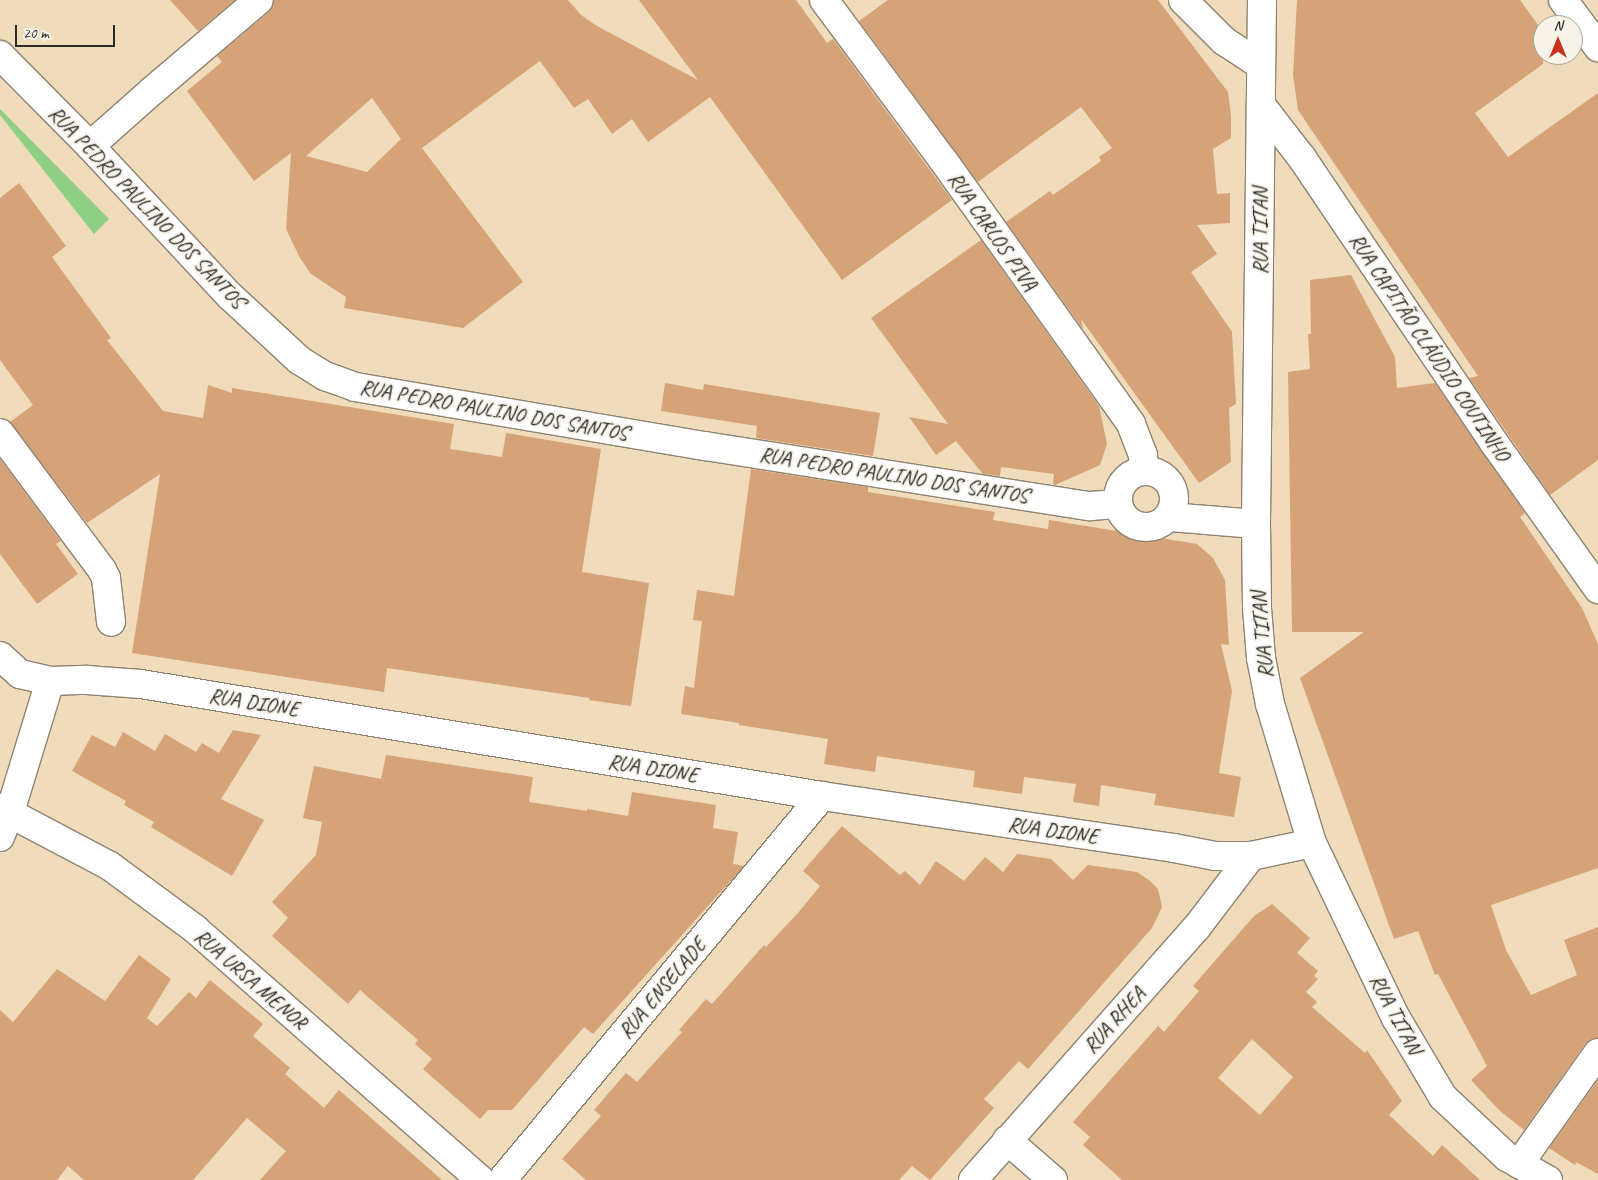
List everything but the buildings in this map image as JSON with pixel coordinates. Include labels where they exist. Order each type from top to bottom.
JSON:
[{"type":"street","points":[[90,146],[152,90],[259,0]]},
{"type":"street","name":"RUA CARLOS PIVA","points":[[824,0],[943,160],[1131,424],[1143,455],[1144,471]]},
{"type":"street","points":[[1183,0],[1224,41],[1261,64]]},
{"type":"street","name":"RUA TITAN","points":[[1262,0],[1256,524],[1257,608],[1261,658],[1270,704],[1282,749],[1312,843],[1396,1018],[1443,1097],[1482,1135],[1519,1164],[1548,1180]]},
{"type":"street","points":[[1563,0],[1598,47]]},
{"type":"street","points":[[1598,39],[1598,47]]},
{"type":"street","name":"RUA PEDRO PAULINO DOS SANTOS","points":[[0,55],[90,146],[230,296],[298,360],[325,376],[355,387],[705,446],[1090,506],[1118,504]]},
{"type":"street","name":"RUA CAPITÃO CLÁUDIO COUTINHO","points":[[1261,106],[1302,158],[1495,444],[1598,589]]},
{"type":"street","points":[[0,433],[102,570],[106,578],[111,622]]},
{"type":"street","points":[[1144,471],[1162,475],[1169,482],[1175,499],[1169,517],[1162,523],[1144,528],[1127,520],[1118,504],[1118,494],[1122,486],[1135,473],[1144,471]]},
{"type":"street","points":[[1169,517],[1256,524]]},
{"type":"street","name":"RUA DIONE","points":[[0,656],[20,674],[50,681],[87,680],[141,684],[822,796],[1174,848],[1215,856],[1251,856],[1312,843]]},
{"type":"street","points":[[3,819],[50,681]]},
{"type":"street","name":"RUA ENSELADE","points":[[502,1180],[822,796]]},
{"type":"street","name":"RUA URSA MENOR","points":[[3,819],[110,866],[195,929],[481,1180]]},
{"type":"street","name":"RUA RHEA","points":[[974,1180],[1007,1140],[1197,927],[1251,856]]},
{"type":"street","points":[[1519,1164],[1598,1053]]},
{"type":"street","points":[[1007,1140],[1053,1180]]},
{"type":"green space","points":[[0,109],[109,219],[94,234],[0,115]]}]
